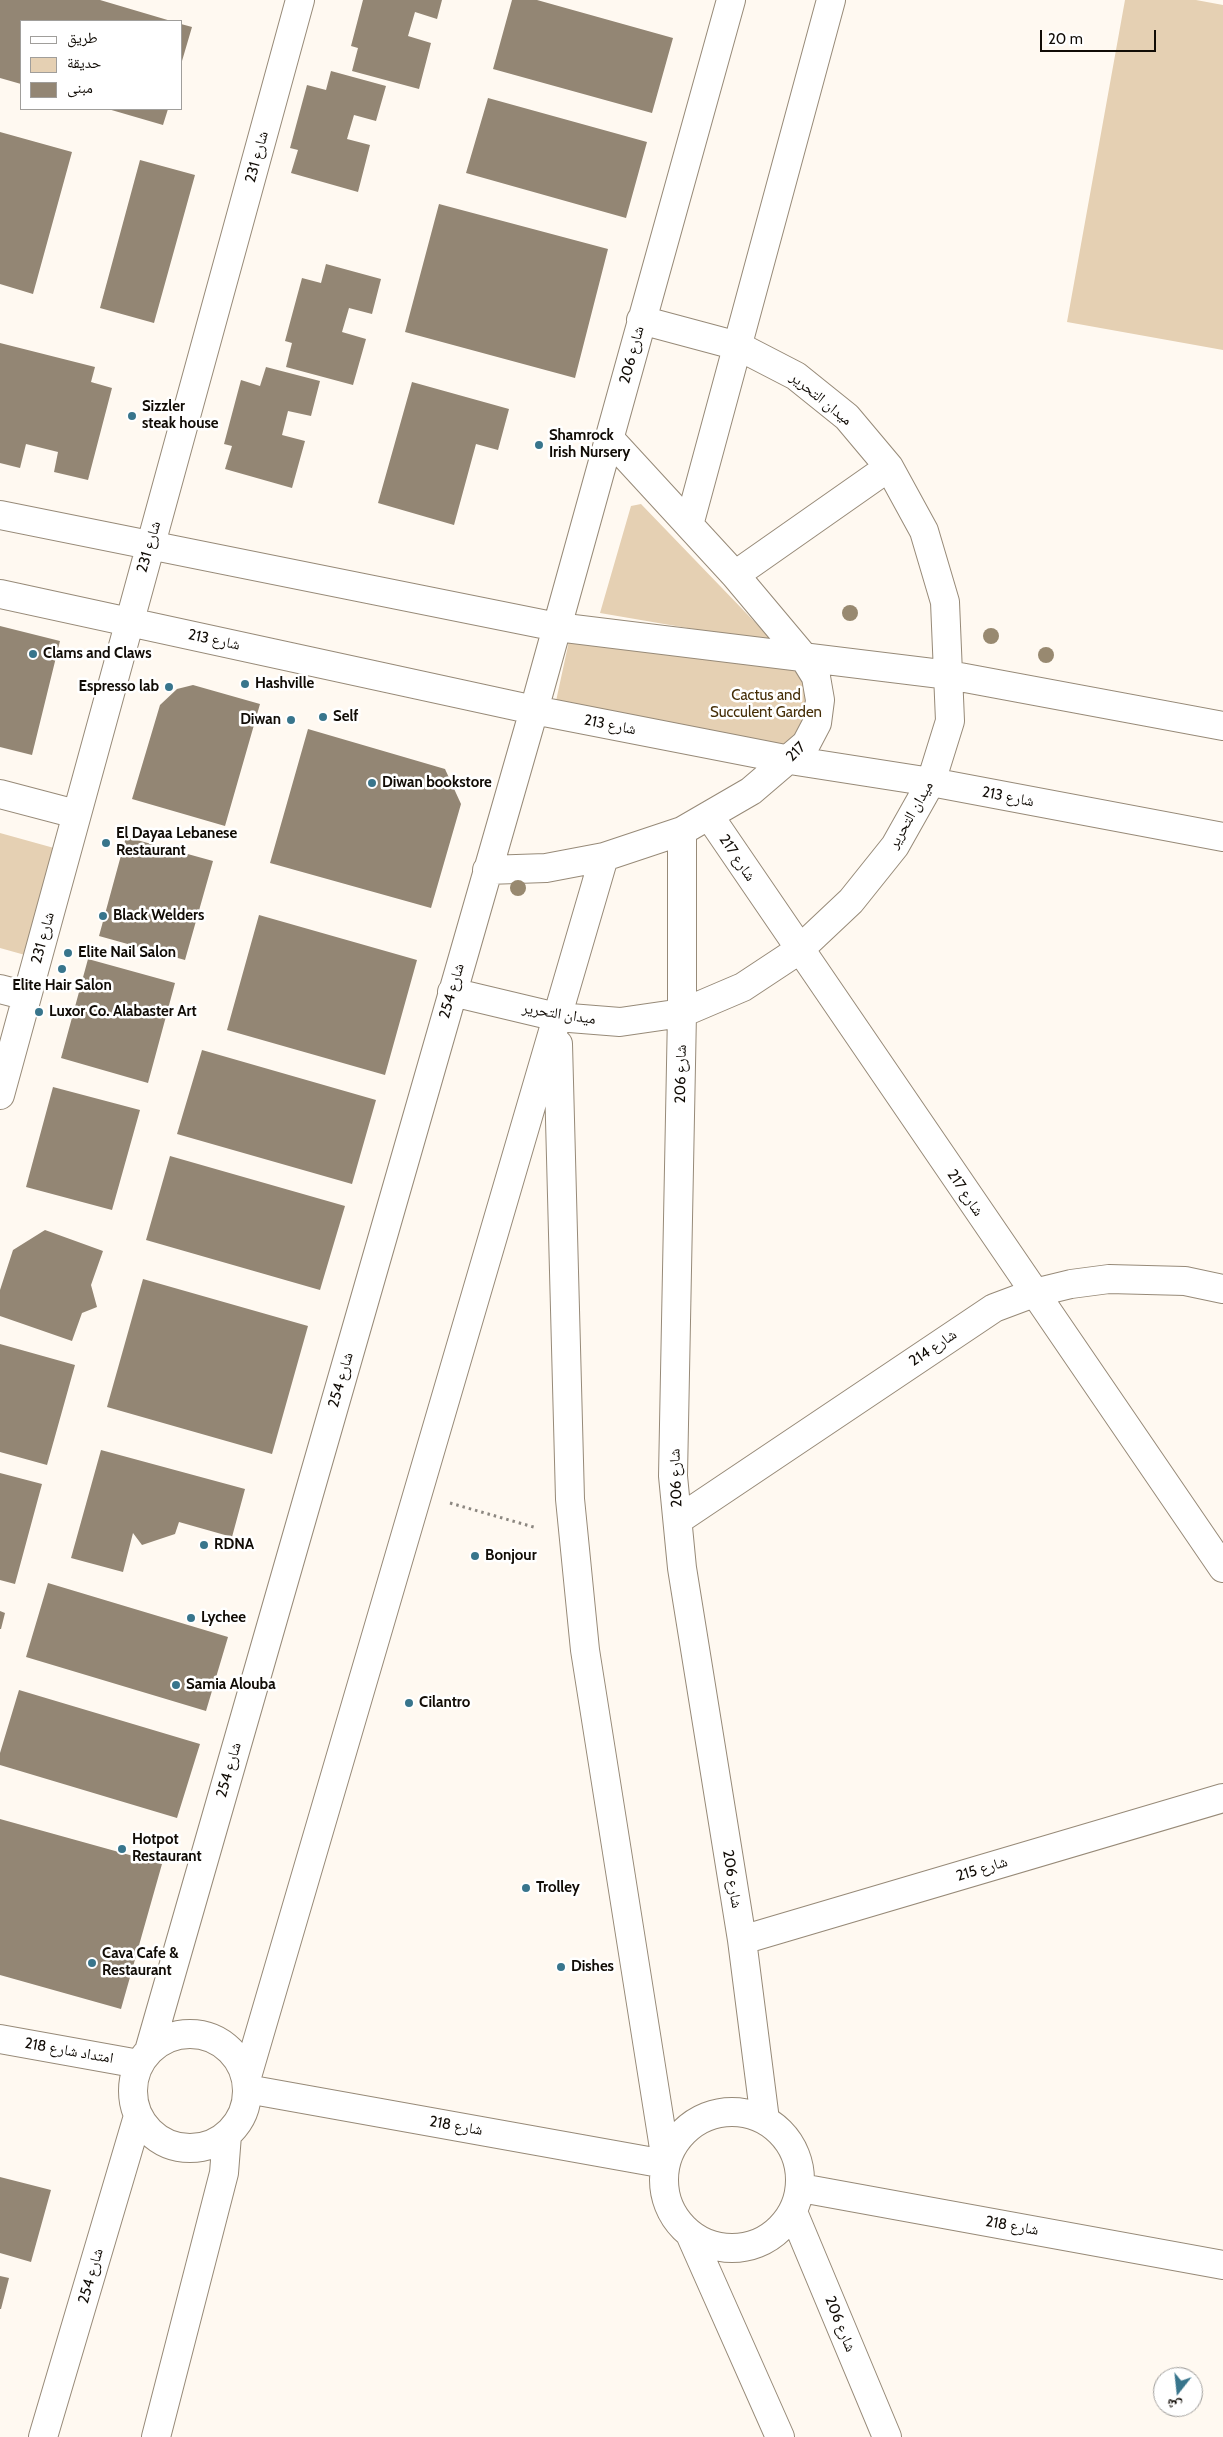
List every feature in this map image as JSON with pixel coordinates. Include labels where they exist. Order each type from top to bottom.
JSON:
[{"type":"street","name":"شارع 231","points":[[0,1095],[300,0]]},
{"type":"street","name":"شارع 206","points":[[534,710],[732,0]]},
{"type":"street","points":[[689,525],[831,0]]},
{"type":"street","name":"ميدان التحرير","points":[[452,992],[557,1017],[620,1022],[682,1013],[743,987],[799,950],[851,901],[889,853],[931,782],[950,721],[945,602],[924,531],[890,467],[847,417],[796,376],[738,346],[642,320]]},
{"type":"street","name":"217","points":[[487,870],[546,868],[604,857],[682,831],[710,817],[751,791],[790,760],[806,744],[817,723],[820,700],[816,677],[803,656],[735,575],[609,438]]},
{"type":"street","points":[[735,575],[890,467]]},
{"type":"street","points":[[0,514],[150,546],[557,627],[949,675],[1223,726]]},
{"type":"street","name":"شارع 213","points":[[0,594],[534,710],[790,760],[931,782],[1223,837]]},
{"type":"street","name":"شارع 254","points":[[144,2058],[534,710]]},
{"type":"street","points":[[0,794],[76,814]]},
{"type":"street","name":"شارع 217","points":[[710,817],[799,950],[1223,1568]]},
{"type":"street","name":"شارع 206","points":[[682,831],[682,1013],[673,1476],[682,1568],[742,1940],[765,2120]]},
{"type":"street","points":[[247,2084],[241,2065],[220,2042],[206,2036],[190,2034],[175,2036],[161,2042],[144,2058],[133,2081],[132,2099],[138,2116],[148,2130],[162,2141],[178,2147],[195,2148],[212,2144],[227,2135],[242,2114],[245,2106],[247,2084],[604,857]]},
{"type":"street","points":[[0,989],[27,996]]},
{"type":"street","points":[[557,1017],[570,1489],[574,1538],[585,1650],[665,2162],[664,2183],[667,2202],[676,2220],[690,2234],[708,2244],[727,2248],[747,2247],[766,2240],[782,2228],[797,2200],[800,2168],[793,2148],[782,2132],[765,2120],[742,2112],[717,2112],[694,2122],[677,2139],[665,2162]]},
{"type":"street","name":"شارع 214","points":[[678,1520],[994,1308],[1034,1293],[1071,1284],[1109,1279],[1185,1281],[1223,1289]]},
{"type":"street","name":"شارع 215","points":[[742,1940],[1223,1798]]},
{"type":"street","name":"امتداد شارع 218","points":[[0,2039],[144,2058]]},
{"type":"street","name":"شارع 218","points":[[247,2084],[665,2162]]},
{"type":"street","name":"شارع 254","points":[[44,2437],[138,2116]]},
{"type":"street","points":[[164,2430],[224,2173],[227,2135]]},
{"type":"street","name":"شارع 206","points":[[797,2200],[887,2437]]},
{"type":"street","name":"شارع 218","points":[[797,2200],[1223,2265]]},
{"type":"street","points":[[690,2234],[780,2437]]},
{"type":"path","points":[[418,1494],[574,1538]]},
{"type":"green space","points":[[1125,0],[1196,0],[1223,5],[1223,350],[1067,322]]},
{"type":"green space","name":"Cactus and Succulent Garden","points":[[641,504],[775,643],[600,613],[631,506]]},
{"type":"green space","name":"Cactus and Succulent Garden","points":[[569,641],[798,669],[807,686],[807,710],[802,730],[783,749],[556,701]]},
{"type":"green space","points":[[0,833],[54,848],[25,955],[0,948]]},
{"type":"building","points":[[0,0],[100,0],[168,20],[20,20],[20,84],[0,78]]},
{"type":"building","points":[[363,0],[442,0],[437,19],[415,12],[408,36],[431,43],[419,89],[352,71],[358,48],[351,46]]},
{"type":"building","points":[[512,0],[537,0],[673,38],[652,113],[493,69]]},
{"type":"building","points":[[182,24],[192,27],[182,61]]},
{"type":"building","points":[[331,71],[386,86],[376,121],[354,115],[347,139],[370,145],[358,192],[291,173],[298,150],[290,148],[307,85],[326,90]]},
{"type":"building","points":[[488,98],[647,142],[626,218],[466,173]]},
{"type":"building","points":[[111,110],[168,110],[163,125]]},
{"type":"building","points":[[0,132],[72,152],[33,294],[0,284]]},
{"type":"building","points":[[140,160],[195,175],[154,323],[100,308]]},
{"type":"building","points":[[439,204],[608,249],[575,378],[405,332]]},
{"type":"building","points":[[326,264],[381,279],[372,314],[349,308],[342,332],[366,339],[353,385],[286,367],[292,343],[285,341],[302,278],[321,283]]},
{"type":"building","points":[[0,343],[95,367],[91,382],[112,388],[88,480],[54,472],[58,452],[26,444],[20,468],[0,463]]},
{"type":"building","points":[[266,367],[320,381],[311,416],[288,411],[282,435],[305,441],[292,488],[225,469],[232,446],[224,444],[241,380],[260,386]]},
{"type":"building","points":[[412,382],[509,409],[498,450],[476,444],[454,525],[378,503]]},
{"type":"building","points":[[0,626],[60,641],[32,755],[0,747]]},
{"type":"building","points":[[193,685],[260,704],[225,826],[132,799],[160,705],[177,689]]},
{"type":"building","points":[[308,729],[445,769],[461,804],[431,908],[270,863]]},
{"type":"building","points":[[126,837],[213,861],[185,960],[99,936]]},
{"type":"building","points":[[259,915],[417,960],[385,1075],[227,1030]]},
{"type":"building","points":[[88,959],[175,983],[148,1083],[61,1058]]},
{"type":"building","points":[[202,1050],[376,1100],[352,1184],[177,1134]]},
{"type":"building","points":[[53,1087],[140,1110],[112,1210],[26,1187]]},
{"type":"building","points":[[170,1156],[345,1206],[320,1290],[146,1240]]},
{"type":"building","points":[[45,1230],[103,1251],[91,1285],[97,1307],[82,1313],[72,1341],[0,1316],[0,1290],[13,1250]]},
{"type":"building","points":[[143,1279],[308,1326],[272,1454],[107,1407]]},
{"type":"building","points":[[0,1344],[75,1365],[47,1465],[0,1452]]},
{"type":"building","points":[[101,1450],[245,1489],[232,1537],[179,1522],[175,1534],[142,1545],[133,1533],[123,1572],[71,1558]]},
{"type":"building","points":[[0,1473],[42,1484],[15,1584],[0,1580]]},
{"type":"building","points":[[48,1583],[228,1637],[206,1711],[26,1657]]},
{"type":"building","points":[[0,1611],[5,1613],[1,1629],[0,1629]]},
{"type":"building","points":[[19,1690],[200,1744],[177,1818],[0,1765],[0,1753]]},
{"type":"building","points":[[0,1819],[162,1864],[121,2009],[0,1975]]},
{"type":"building","points":[[0,2177],[51,2190],[31,2262],[0,2253]]},
{"type":"building","points":[[0,2276],[9,2278],[1,2309],[0,2309]]},
{"type":"place","name":"Sizzler steak house","points":[[132,416]]},
{"type":"place","name":"Shamrock Irish Nursery","points":[[539,445]]},
{"type":"place","name":"Clams and Claws","points":[[33,654]]},
{"type":"place","name":"Hashville","points":[[245,684]]},
{"type":"place","name":"Espresso lab","points":[[169,687]]},
{"type":"place","name":"Self","points":[[323,717]]},
{"type":"place","name":"Diwan","points":[[291,720]]},
{"type":"place","name":"Diwan bookstore","points":[[372,783]]},
{"type":"place","name":"El Dayaa Lebanese Restaurant","points":[[106,843]]},
{"type":"place","name":"Black Welders","points":[[103,916]]},
{"type":"place","name":"Elite Nail Salon","points":[[68,953]]},
{"type":"place","name":"Elite Hair Salon","points":[[62,969]]},
{"type":"place","name":"Luxor Co. Alabaster Art","points":[[39,1012]]},
{"type":"place","name":"RDNA","points":[[204,1545]]},
{"type":"place","name":"Bonjour","points":[[475,1556]]},
{"type":"place","name":"Lychee","points":[[191,1618]]},
{"type":"place","name":"Samia Alouba","points":[[176,1685]]},
{"type":"place","name":"Cilantro","points":[[409,1703]]},
{"type":"place","name":"Hotpot Restaurant","points":[[122,1849]]},
{"type":"place","name":"Trolley","points":[[526,1888]]},
{"type":"place","name":"Cava Cafe & Restaurant","points":[[92,1963]]},
{"type":"place","name":"Dishes","points":[[561,1967]]}]
